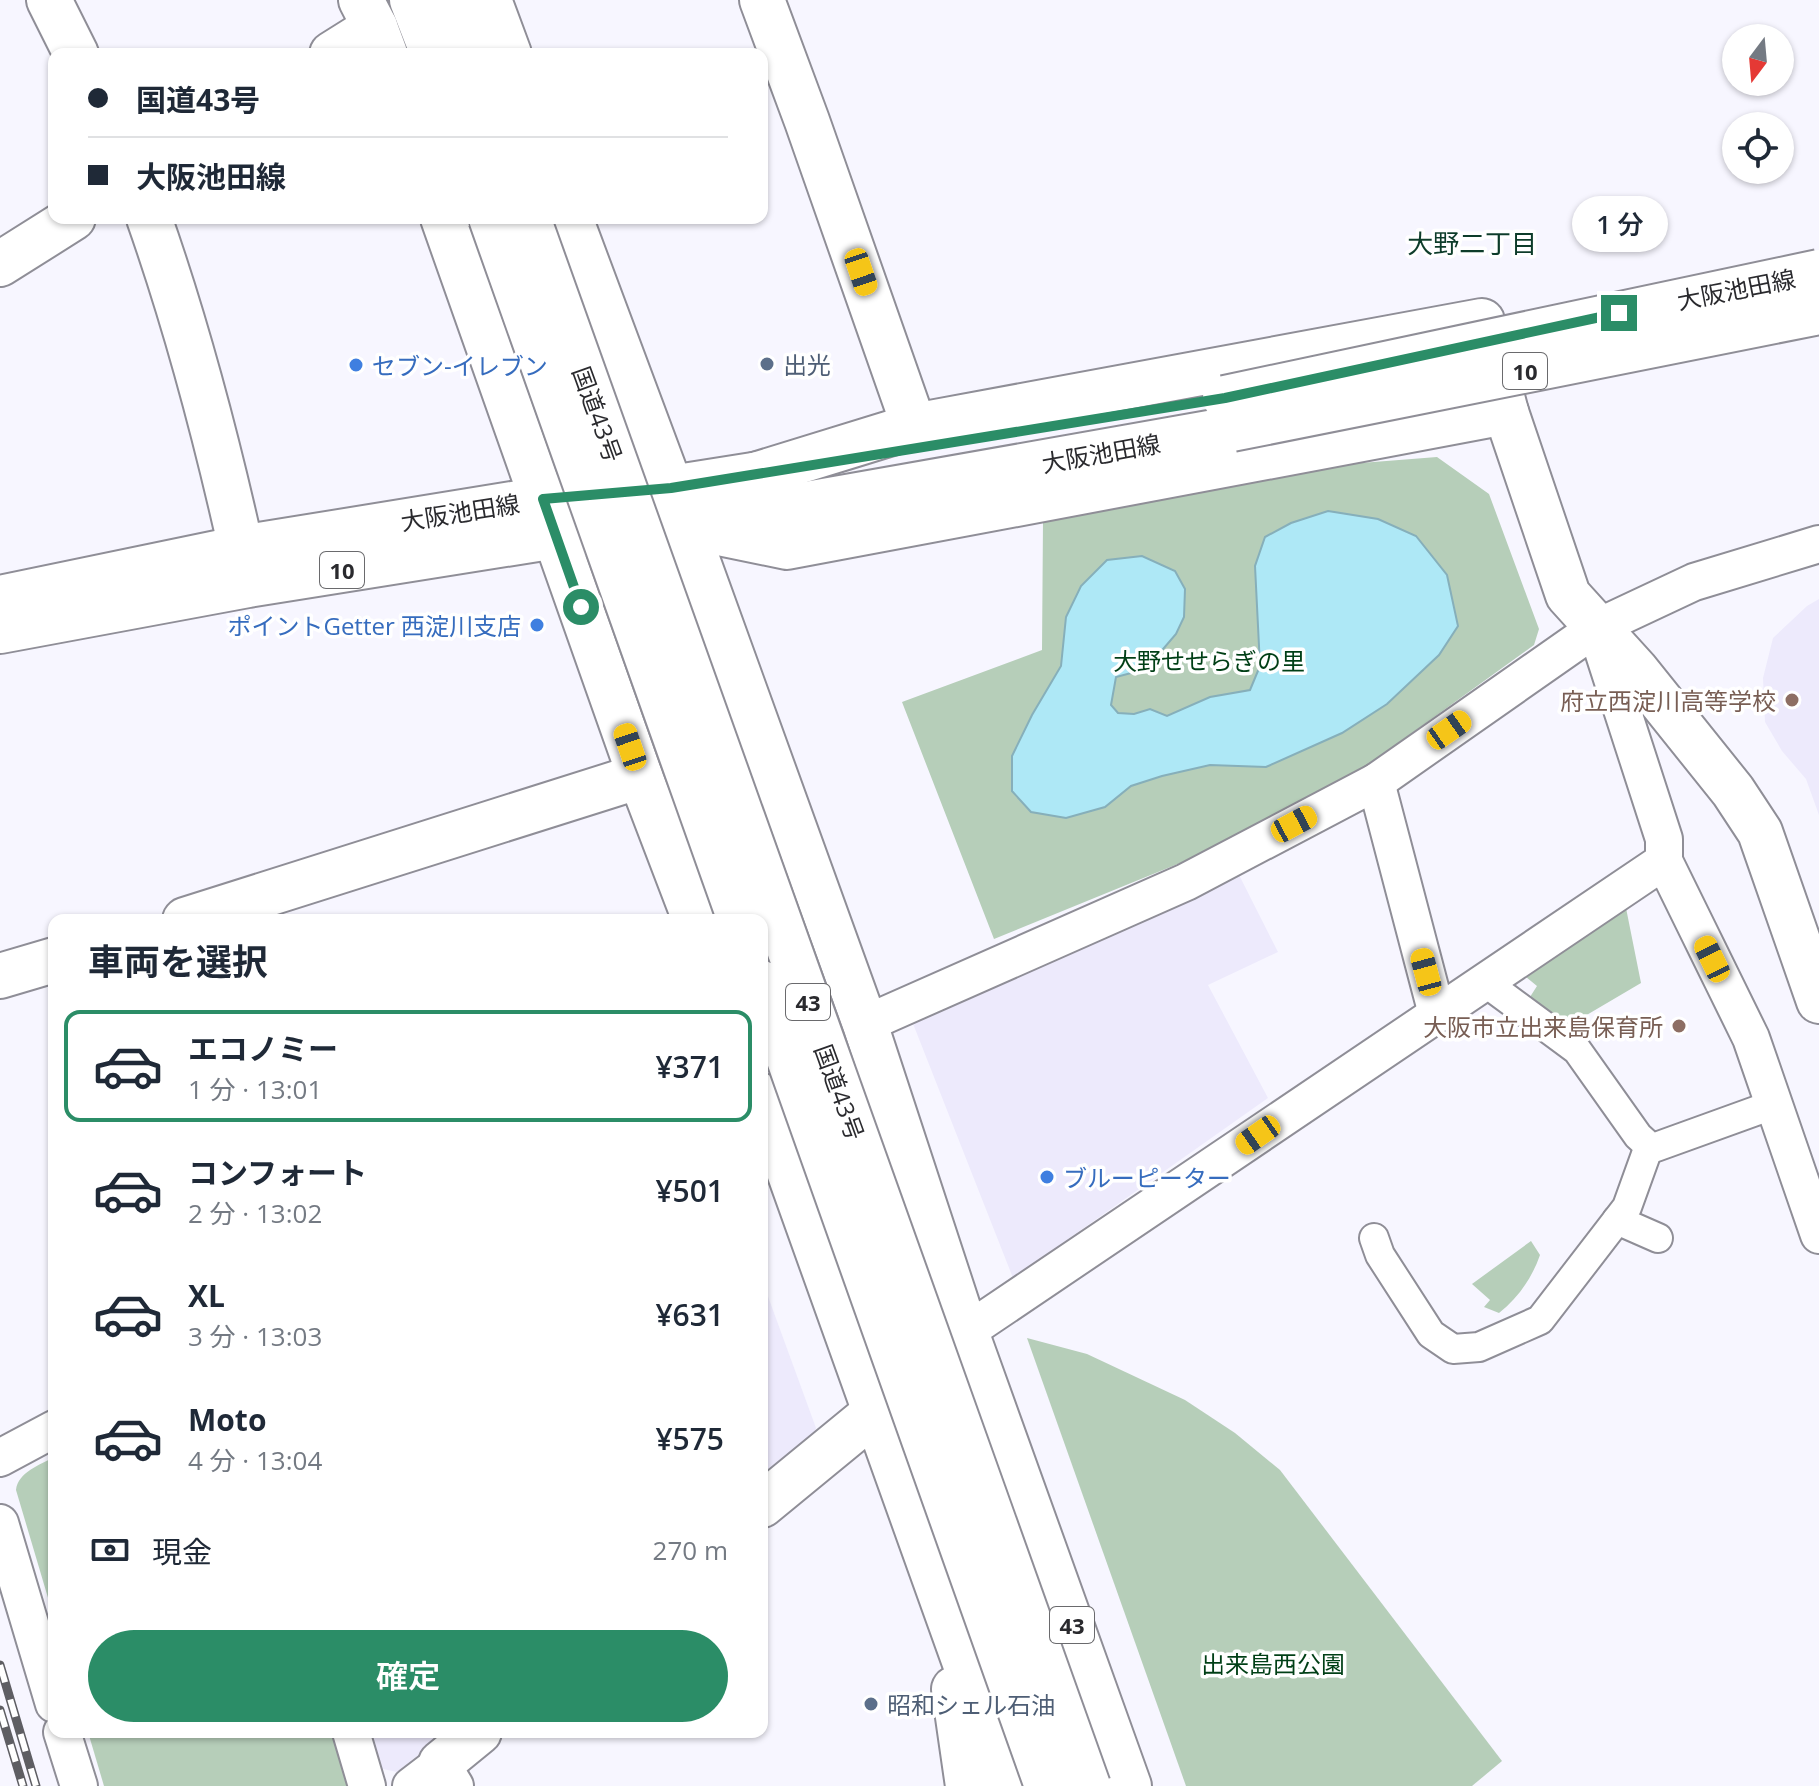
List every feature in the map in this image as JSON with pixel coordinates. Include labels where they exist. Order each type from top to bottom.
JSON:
[{"type":"main road","points":[[49,0],[73,48]]},
{"type":"main road","points":[[412,0],[431,48]]},
{"type":"main road","points":[[449,0],[467,48]]},
{"type":"main road","points":[[489,0],[507,48]]},
{"type":"main road","points":[[762,0],[914,426]]},
{"type":"main road","points":[[339,48],[372,20]]},
{"type":"main road","points":[[0,264],[63,224]]},
{"type":"main road","points":[[151,224],[174,288],[219,451],[241,548]]},
{"type":"main road","points":[[445,224],[640,776],[693,914]]},
{"type":"main road","name":"国道43号","points":[[493,224],[738,914]]},
{"type":"main road","name":"国道43号","points":[[530,224],[1088,1786]]},
{"type":"main road","name":"国道43号","points":[[572,224],[865,1024],[966,1332],[1129,1786]]},
{"type":"main road","name":"大阪池田線","points":[[678,507],[755,475],[1228,414],[1819,272]]},
{"type":"main road","name":"大阪池田線","points":[[0,598],[241,548],[678,507],[1819,312]]},
{"type":"main road","points":[[755,475],[914,426],[1482,321],[1506,412],[1568,595],[1636,670],[1733,791],[1760,832],[1819,1001]]},
{"type":"main road","points":[[678,507],[787,547],[1506,412]]},
{"type":"main road","name":"大阪池田線","points":[[0,631],[248,585],[549,517]]},
{"type":"main road","points":[[204,914],[640,776]]},
{"type":"main road","points":[[0,976],[48,962]]},
{"type":"main road","name":"国道43号","points":[[768,1000],[1047,1786]]},
{"type":"main road","points":[[768,1113],[1009,1786]]},
{"type":"main road","points":[[768,1500],[874,1415],[966,1332]]},
{"type":"main road","points":[[1032,1512],[1082,1602],[1150,1786]]},
{"type":"main road","points":[[942,1604],[968,1786]]},
{"type":"main road","points":[[435,1778],[473,1738]]},
{"type":"street","points":[[865,1024],[1186,882],[1376,782],[1596,628],[1694,582],[1819,544]]},
{"type":"street","points":[[1596,628],[1664,839],[1664,861],[1751,1038],[1819,1235]]},
{"type":"street","points":[[1376,782],[1437,1014]]},
{"type":"street","points":[[966,1332],[1365,1071],[1437,1014],[1664,861]]},
{"type":"street","points":[[1497,991],[1577,1050],[1638,1136],[1649,1146],[1656,1147],[1775,1104]]},
{"type":"street","points":[[1374,1238],[1380,1255],[1431,1334],[1453,1349],[1479,1347],[1540,1320],[1627,1207],[1649,1146]]},
{"type":"street","points":[[1617,1220],[1658,1238]]},
{"type":"street","points":[[0,1458],[48,1432]]},
{"type":"street","points":[[0,1523],[48,1684]]},
{"type":"street","points":[[64,1738],[79,1786]]},
{"type":"street","points":[[353,1738],[367,1786]]},
{"type":"shaded area","name":"府立西淀川高等学校","points":[[1819,599],[1819,815],[1806,779],[1782,751],[1765,722],[1763,678],[1773,638],[1807,606]]},
{"type":"shaded area","points":[[1233,863],[1278,952],[1208,985],[1268,1098],[1013,1278],[910,1016]]},
{"type":"shaded area","points":[[768,1296],[816,1428],[810,1449],[768,1481]]},
{"type":"shaded area","points":[[366,1738],[440,1738],[397,1772],[374,1767]]},
{"type":"green space","name":"大野せせらぎの里","points":[[1437,457],[1489,494],[1539,629],[1534,645],[1369,764],[1185,861],[994,939],[902,702],[1042,650],[1043,521],[1323,466]]},
{"type":"green space","points":[[1626,908],[1641,983],[1568,1026],[1530,997],[1537,986],[1526,977]]},
{"type":"green space","points":[[1531,1241],[1540,1255],[1524,1287],[1499,1313],[1484,1307],[1490,1300],[1472,1284]]},
{"type":"green space","name":"出来島西公園","points":[[1027,1338],[1087,1354],[1185,1400],[1235,1433],[1280,1470],[1502,1761],[1472,1786],[1186,1786]]},
{"type":"green space","points":[[48,1460],[48,1598],[16,1490],[21,1478]]},
{"type":"green space","points":[[90,1738],[337,1738],[351,1786],[104,1786]]},
{"type":"water","points":[[1328,511],[1378,519],[1416,536],[1447,575],[1458,626],[1439,655],[1387,704],[1342,733],[1266,767],[1210,765],[1131,786],[1105,807],[1066,818],[1031,812],[1012,791],[1012,756],[1061,666],[1066,617],[1081,586],[1107,560],[1142,556],[1175,571],[1185,589],[1184,617],[1176,634],[1146,669],[1116,677],[1111,705],[1118,713],[1134,714],[1150,709],[1167,716],[1210,697],[1250,690],[1260,666],[1255,566],[1265,537],[1291,523]]},
{"type":"railway","points":[[0,1665],[36,1786]]},
{"type":"railway","points":[[0,1710],[23,1786]]},
{"type":"place","name":"出光","points":[[767,364]]},
{"type":"place","name":"セブン-イレブン","points":[[356,365]]},
{"type":"place","name":"ポイントGetter 西淀川支店","points":[[537,625]]},
{"type":"place","name":"府立西淀川高等学校","points":[[1792,700]]},
{"type":"place","name":"大阪市立出来島保育所","points":[[1679,1026]]},
{"type":"place","name":"ブルーピーター","points":[[1047,1177]]},
{"type":"place","name":"昭和シェル石油","points":[[871,1704]]},
{"type":"district","name":"大野二丁目","points":[[1472,243]]},
{"type":"route","points":[[581,607],[543,499],[671,488],[1225,398],[1619,313]]}]
